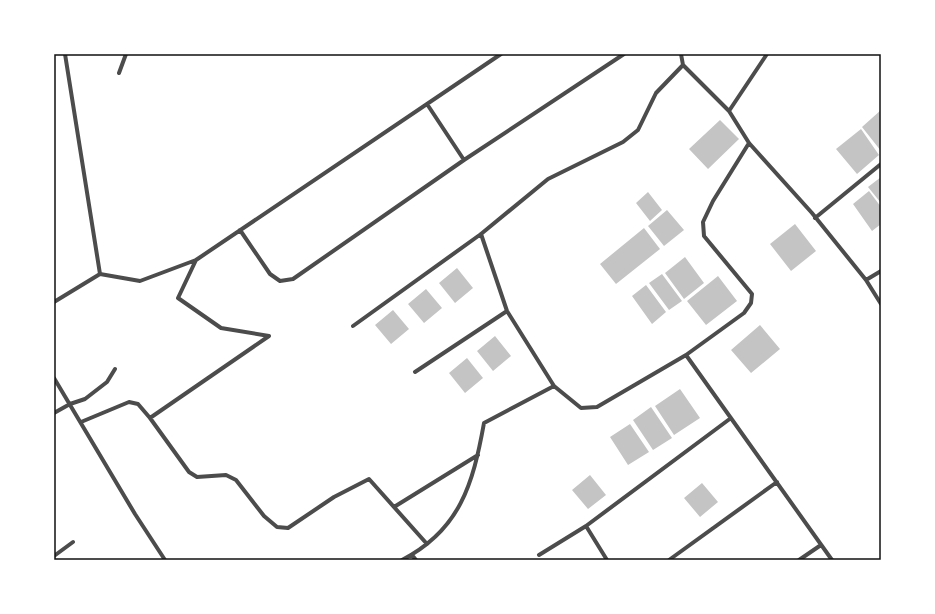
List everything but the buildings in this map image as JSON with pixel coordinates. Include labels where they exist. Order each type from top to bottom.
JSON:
[{"type":"street","points":[[65,54],[100,274]]},
{"type":"street","points":[[119,73],[126,54]]},
{"type":"street","points":[[54,302],[100,274],[140,281],[196,260],[501,54]]},
{"type":"street","points":[[240,230],[270,274],[280,281],[293,279],[464,160],[624,54]]},
{"type":"street","points":[[680,54],[683,65],[729,111],[749,143],[815,218],[866,280],[881,304]]},
{"type":"street","points":[[729,111],[767,54]]},
{"type":"street","points":[[353,326],[481,234],[548,179],[623,142],[638,130],[656,93],[683,65]]},
{"type":"street","points":[[427,104],[464,160]]},
{"type":"street","points":[[481,234],[507,311],[554,386],[582,408],[597,407],[686,355],[744,313],[751,303],[752,294],[704,236],[703,222],[713,201],[749,143]]},
{"type":"street","points":[[815,218],[881,164]]},
{"type":"street","points":[[150,418],[269,336],[221,328],[178,298],[196,260]]},
{"type":"street","points":[[866,280],[881,271]]},
{"type":"street","points":[[416,372],[507,311]]},
{"type":"street","points":[[686,355],[832,560]]},
{"type":"street","points":[[54,413],[70,404],[85,399],[107,382],[115,369]]},
{"type":"street","points":[[54,378],[135,514],[165,560]]},
{"type":"street","points":[[402,560],[412,555],[442,531],[457,511],[478,455],[484,423],[554,386]]},
{"type":"street","points":[[81,422],[129,402],[138,404],[189,472],[197,477],[226,475],[236,480],[264,516],[277,527],[288,528],[334,497],[369,478],[427,544]]},
{"type":"street","points":[[539,555],[586,526],[731,418]]},
{"type":"street","points":[[394,507],[478,455]]},
{"type":"street","points":[[669,560],[777,482]]},
{"type":"street","points":[[586,526],[607,560]]},
{"type":"street","points":[[54,556],[73,542]]},
{"type":"street","points":[[799,560],[821,545]]},
{"type":"street","points":[[412,555],[416,560]]}]
